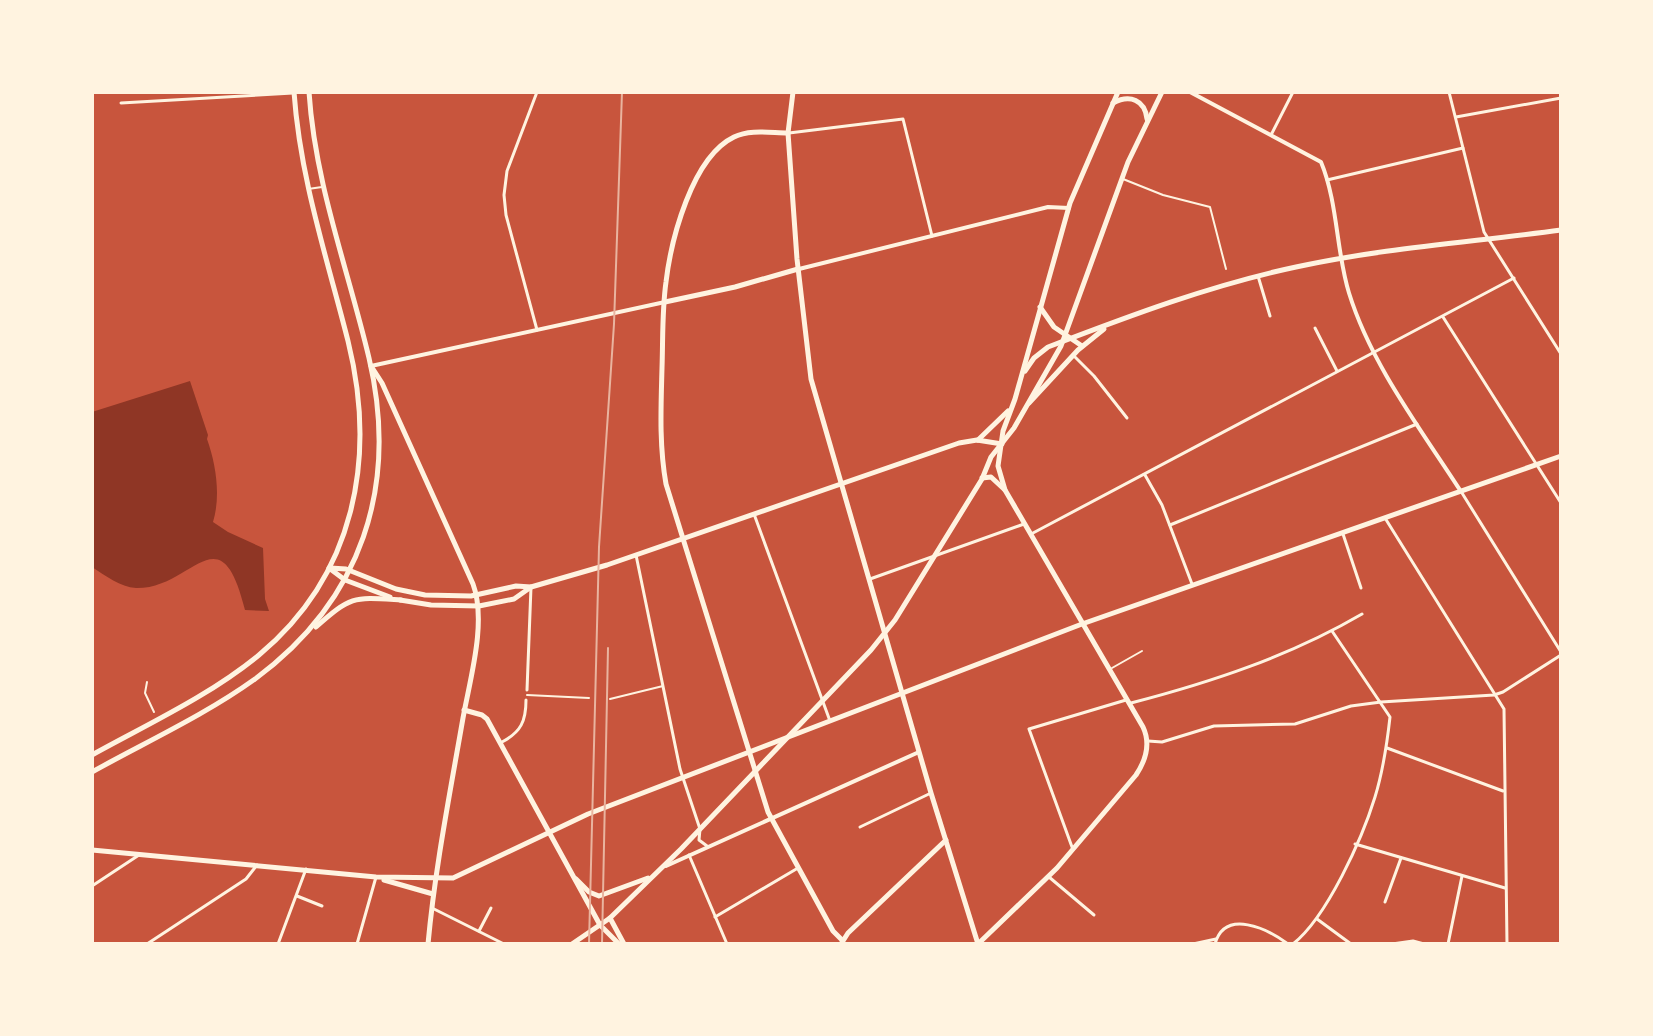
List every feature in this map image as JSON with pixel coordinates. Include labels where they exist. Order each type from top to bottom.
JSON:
[{"type":"main road","points":[[294,646],[323,613],[350,571],[369,523],[379,472],[380,422],[371,366],[323,187],[309,92]]},
{"type":"main road","points":[[793,92],[788,133],[798,269],[810,372],[931,793],[978,944],[1073,851],[1140,769],[1148,741],[1005,490],[999,470],[1003,431],[1015,399],[1069,208],[1118,92]]},
{"type":"main road","points":[[572,944],[610,918],[661,869],[886,634],[1062,342],[1122,178],[1162,92]]},
{"type":"main road","points":[[92,755],[204,692],[258,656],[295,620],[329,568],[346,529],[359,472],[361,423],[350,349],[307,189],[294,93]]},
{"type":"main road","points":[[1113,103],[1124,98],[1136,100],[1143,106],[1147,120]]},
{"type":"main road","points":[[788,133],[753,132],[735,136],[719,147],[702,169],[689,195],[673,245],[665,302],[661,430],[666,484],[771,819],[833,931],[844,943],[946,840]]},
{"type":"main road","points":[[1020,381],[1036,355],[1062,342],[1201,291],[1343,258],[1446,242],[1489,240],[1561,230]]},
{"type":"main road","points":[[665,302],[798,269]]},
{"type":"main road","points":[[1040,306],[1051,324],[1082,346]]},
{"type":"main road","points":[[1027,404],[1082,346],[1112,324]]},
{"type":"main road","points":[[371,366],[382,383],[479,606],[435,879],[428,944]]},
{"type":"main road","points":[[977,440],[1001,420],[1015,399]]},
{"type":"main road","points":[[92,772],[232,694],[348,601],[360,598],[479,606],[514,599],[531,587],[636,555],[959,443],[977,440],[1002,444]]},
{"type":"main road","points":[[92,850],[376,877],[456,877],[588,814],[903,692],[1192,584],[1561,456]]},
{"type":"main road","points":[[982,479],[991,477],[1005,490]]},
{"type":"main road","points":[[329,568],[350,571],[401,591],[477,596],[516,586],[531,587]]},
{"type":"main road","points":[[329,568],[345,580],[401,600]]},
{"type":"main road","points":[[464,710],[483,715],[600,925],[622,944]]},
{"type":"main road","points":[[576,879],[589,892],[599,896],[653,876]]},
{"type":"main road","points":[[376,877],[433,894]]},
{"type":"main road","points":[[610,918],[622,944]]},
{"type":"street","points":[[537,92],[507,171],[504,195],[506,215],[537,330]]},
{"type":"street","points":[[1148,741],[1162,742],[1214,726],[1295,724],[1351,706],[1381,702],[1494,695],[1561,654],[1375,353],[1353,306],[1319,160],[1190,92]]},
{"type":"street","points":[[1271,135],[1293,92]]},
{"type":"street","points":[[1449,92],[1484,232],[1561,354]]},
{"type":"street","points":[[121,103],[294,93]]},
{"type":"street","points":[[1456,117],[1561,98]]},
{"type":"street","points":[[788,133],[903,119],[932,236]]},
{"type":"street","points":[[1326,180],[1463,148]]},
{"type":"street","points":[[1122,178],[1163,195],[1210,207],[1226,269]]},
{"type":"street","points":[[307,189],[323,187]]},
{"type":"street","points":[[798,269],[1048,207],[1069,208]]},
{"type":"street","points":[[1258,276],[1270,316]]},
{"type":"street","points":[[1030,535],[1514,278]]},
{"type":"street","points":[[371,366],[665,302]]},
{"type":"street","points":[[1443,316],[1561,503]]},
{"type":"street","points":[[1315,328],[1337,372]]},
{"type":"street","points":[[1073,355],[1127,418]]},
{"type":"street","points":[[1170,525],[1417,424]]},
{"type":"street","points":[[1145,475],[1170,525],[1192,584]]},
{"type":"street","points":[[754,514],[830,721]]},
{"type":"street","points":[[1383,516],[1504,709],[1507,944]]},
{"type":"street","points":[[870,579],[1024,524]]},
{"type":"street","points":[[1341,531],[1361,588]]},
{"type":"street","points":[[636,555],[682,778],[700,829],[699,840],[708,847]]},
{"type":"street","points":[[500,743],[520,729],[525,719],[531,587]]},
{"type":"street","points":[[1073,851],[1029,729],[1197,686],[1332,631],[1362,614]]},
{"type":"street","points":[[1193,944],[1216,942],[1226,927],[1241,922],[1291,944],[1317,919],[1355,844],[1375,797],[1387,748],[1390,717],[1332,631]]},
{"type":"street","points":[[1109,671],[1142,651]]},
{"type":"street","points":[[147,682],[145,693],[154,712]]},
{"type":"street","points":[[610,699],[663,686]]},
{"type":"street","points":[[527,695],[589,698]]},
{"type":"street","points":[[1387,748],[1504,791]]},
{"type":"street","points":[[661,869],[919,752]]},
{"type":"street","points":[[860,827],[931,793]]},
{"type":"street","points":[[1355,844],[1507,889]]},
{"type":"street","points":[[92,886],[139,855]]},
{"type":"street","points":[[689,855],[727,944]]},
{"type":"street","points":[[1385,902],[1401,858]]},
{"type":"street","points":[[147,944],[246,879],[257,865]]},
{"type":"street","points":[[715,917],[798,868]]},
{"type":"street","points":[[278,944],[306,869]]},
{"type":"street","points":[[1448,944],[1462,876]]},
{"type":"street","points":[[357,944],[376,877]]},
{"type":"street","points":[[1049,877],[1094,915]]},
{"type":"street","points":[[297,896],[322,906]]},
{"type":"street","points":[[431,908],[504,944]]},
{"type":"street","points":[[479,931],[491,908]]},
{"type":"street","points":[[1317,919],[1351,944]]},
{"type":"street","points":[[1392,944],[1413,941],[1424,944]]},
{"type":"shaded area","points":[[190,381],[208,435],[215,469],[217,502],[213,522],[263,548],[265,599],[269,611],[245,610],[235,580],[225,564],[215,559],[202,562],[156,585],[136,588],[119,583],[92,567],[92,412]]},
{"type":"railway","points":[[589,944],[599,547],[614,324],[622,92]]},
{"type":"railway","points":[[602,944],[608,648]]}]
